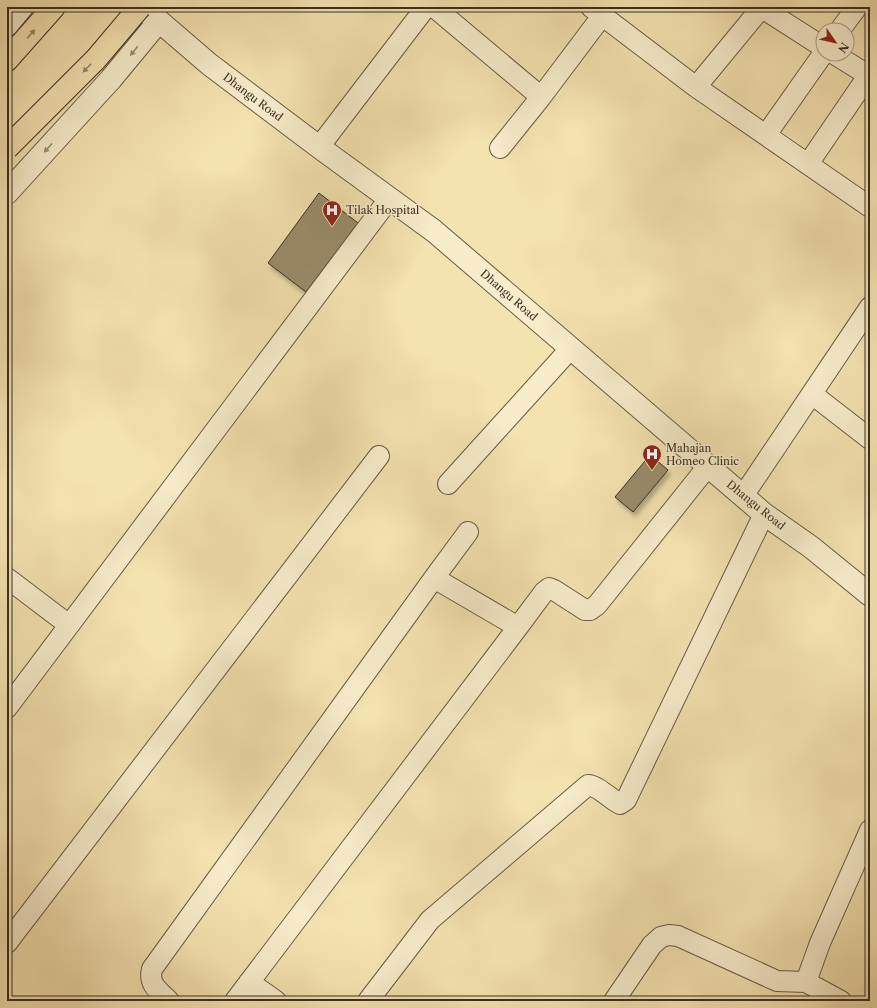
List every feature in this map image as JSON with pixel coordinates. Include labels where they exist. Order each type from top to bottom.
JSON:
[{"type":"highway","points":[[7,60],[54,7]]},
{"type":"highway","points":[[7,148],[96,59],[140,7]]},
{"type":"street","points":[[7,25],[22,7]]},
{"type":"street","name":"Dhangu Road","points":[[140,7],[159,21],[209,64],[434,231],[764,514],[810,547],[870,595]]},
{"type":"street","points":[[319,147],[426,7]]},
{"type":"street","points":[[434,7],[541,97]]},
{"type":"street","points":[[846,22],[857,7]]},
{"type":"street","points":[[696,88],[762,8],[815,42]]},
{"type":"street","points":[[500,148],[541,97],[596,12],[696,88],[870,207]]},
{"type":"street","points":[[7,193],[111,79],[159,21]]},
{"type":"street","points":[[766,135],[817,62]]},
{"type":"street","points":[[808,164],[869,74],[848,62]]},
{"type":"street","points":[[7,708],[389,199]]},
{"type":"street","points":[[744,496],[870,307]]},
{"type":"street","points":[[448,484],[571,348]]},
{"type":"street","points":[[812,394],[870,439]]},
{"type":"street","points":[[7,943],[379,456]]},
{"type":"street","points":[[235,1001],[544,592],[549,588],[554,590],[585,610],[590,610],[597,605],[708,466]]},
{"type":"street","points":[[368,1001],[430,920],[588,785],[594,786],[620,804],[626,800],[764,514]]},
{"type":"street","points":[[169,1001],[153,985],[151,975],[152,969],[468,532]]},
{"type":"street","points":[[7,578],[69,625]]},
{"type":"street","points":[[434,578],[518,627]]},
{"type":"street","points":[[806,982],[820,943],[870,830]]},
{"type":"street","points":[[614,1001],[652,945],[661,937],[669,935],[678,936],[777,981],[806,982],[841,1001]]},
{"type":"street","points":[[249,982],[276,1001]]},
{"type":"building","points":[[319,193],[358,223],[306,292],[268,263]]},
{"type":"building","points":[[650,455],[668,470],[633,512],[615,497]]},
{"type":"place","name":"Tilak Hospital","points":[[332,227]]},
{"type":"place","name":"Mahajan Homeo Clinic","points":[[652,471]]}]
